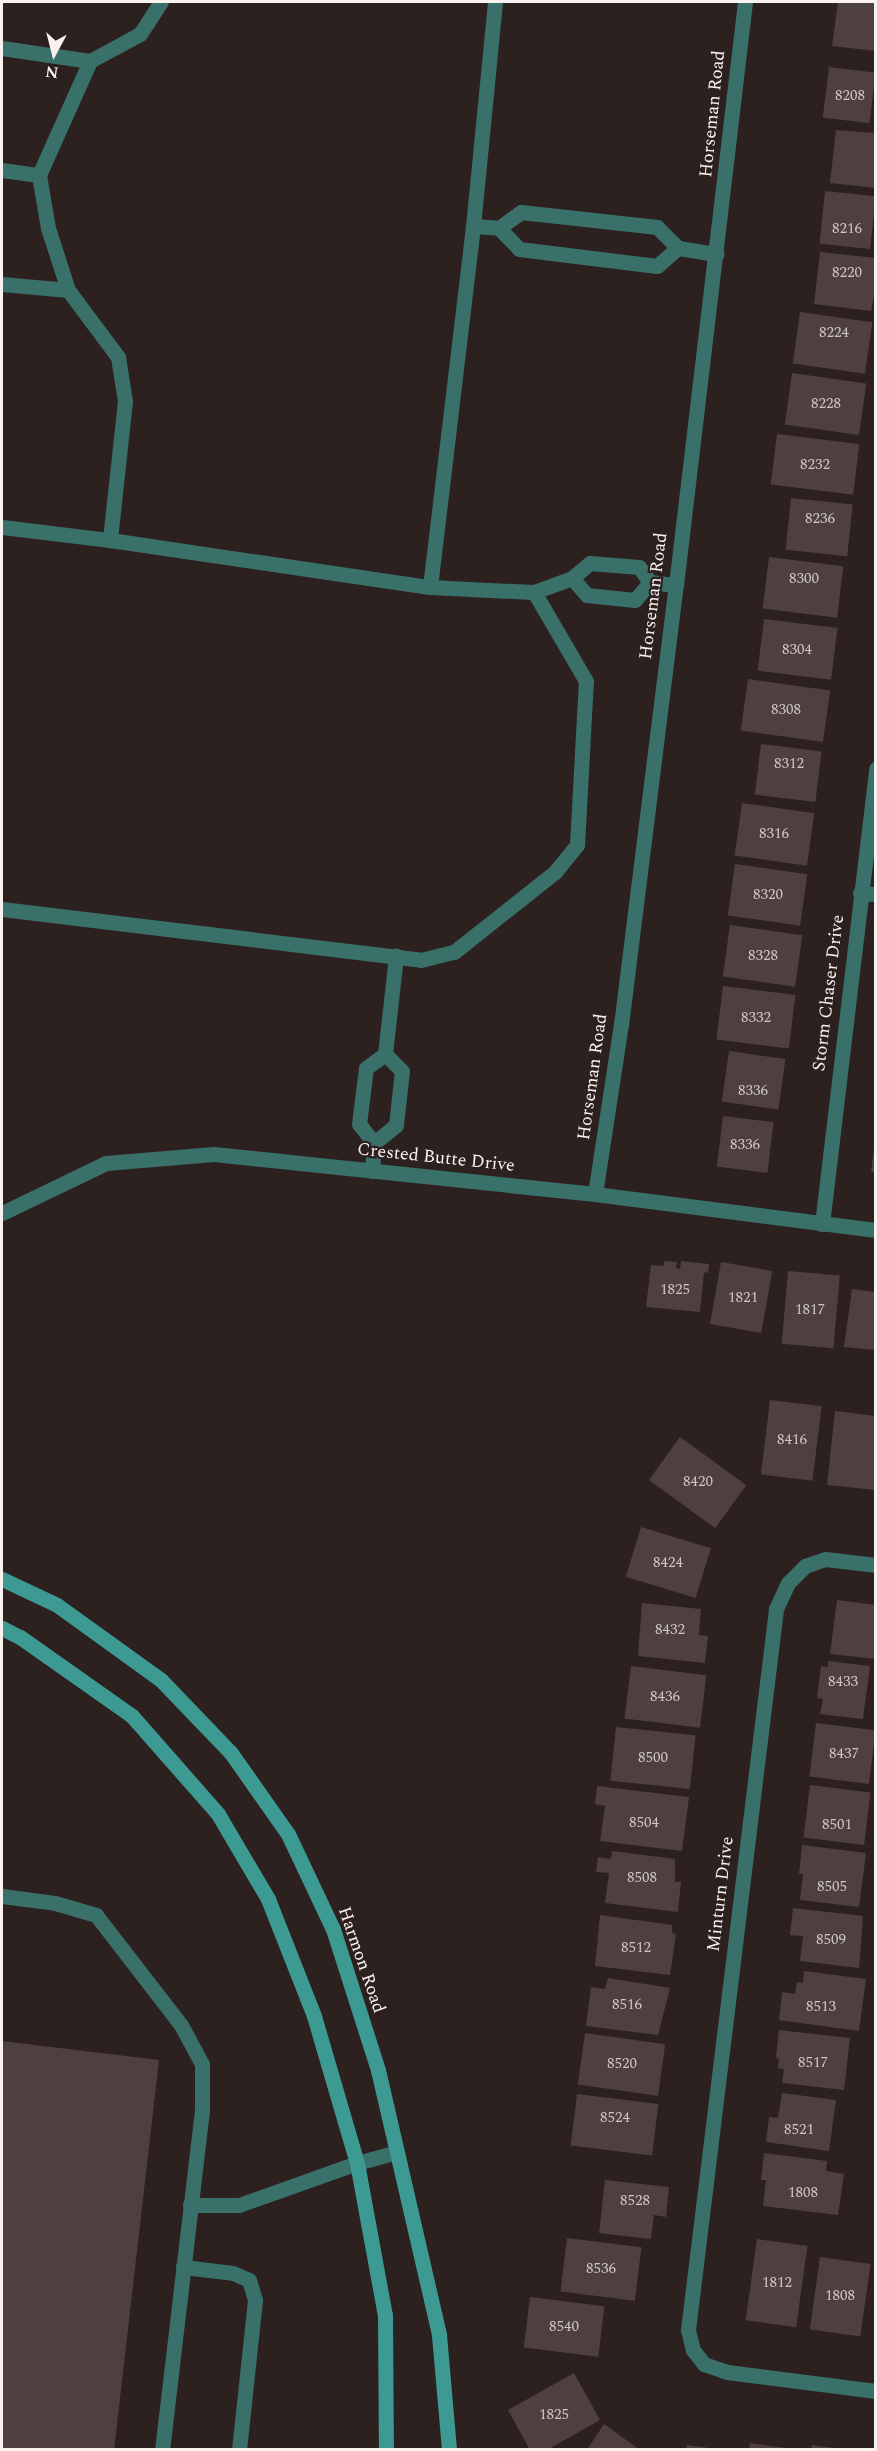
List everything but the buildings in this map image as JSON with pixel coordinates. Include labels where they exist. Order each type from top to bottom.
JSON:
[{"type":"street","points":[[110,540],[125,401],[118,357],[68,290],[48,228],[39,175],[90,62],[140,34],[161,2]]},
{"type":"street","points":[[430,587],[473,226],[495,2]]},
{"type":"street","name":"Horseman Road","points":[[595,1194],[621,1024],[717,254],[745,2]]},
{"type":"street","points":[[2,48],[90,62]]},
{"type":"street","points":[[2,170],[39,175]]},
{"type":"street","points":[[473,226],[499,228],[521,213],[657,227],[678,248],[717,254]]},
{"type":"street","points":[[499,228],[519,249],[657,266],[678,248]]},
{"type":"street","points":[[2,284],[68,290]]},
{"type":"street","points":[[2,527],[110,540],[430,587],[534,592],[572,578],[590,563],[639,567],[650,582],[676,585]]},
{"type":"street","points":[[572,578],[587,595],[634,600],[650,582]]},
{"type":"street","points":[[2,909],[421,960],[454,952],[555,872],[577,845],[586,681],[534,592]]},
{"type":"street","name":"Storm Chaser Drive","points":[[822,1224],[876,768]]},
{"type":"street","points":[[860,892],[876,894]]},
{"type":"street","points":[[372,1171],[374,1143],[359,1124],[366,1068],[385,1054],[396,956]]},
{"type":"street","points":[[374,1143],[396,1125],[402,1071],[385,1054]]},
{"type":"street","name":"Crested Butte Drive","points":[[2,1213],[106,1164],[214,1155],[595,1194],[876,1230]]},
{"type":"street","name":"Minturn Drive","points":[[876,1565],[825,1559],[805,1566],[788,1583],[776,1609],[688,2330],[693,2350],[704,2364],[727,2372],[876,2391]]},
{"type":"street","name":"Harmon Road","points":[[2,1579],[57,1605],[160,1680],[231,1753],[288,1834],[333,1929],[378,2070],[439,2335],[449,2450]]},
{"type":"street","points":[[2,1628],[21,1637],[132,1716],[218,1814],[267,1899],[314,2016],[357,2163],[385,2315],[386,2450]]},
{"type":"street","points":[[2,1896],[55,1903],[96,1916],[181,2025],[202,2064],[202,2110],[162,2450]]},
{"type":"street","points":[[190,2205],[239,2205],[357,2163],[397,2152]]},
{"type":"street","points":[[183,2267],[233,2273],[249,2280],[255,2300],[239,2450]]}]
